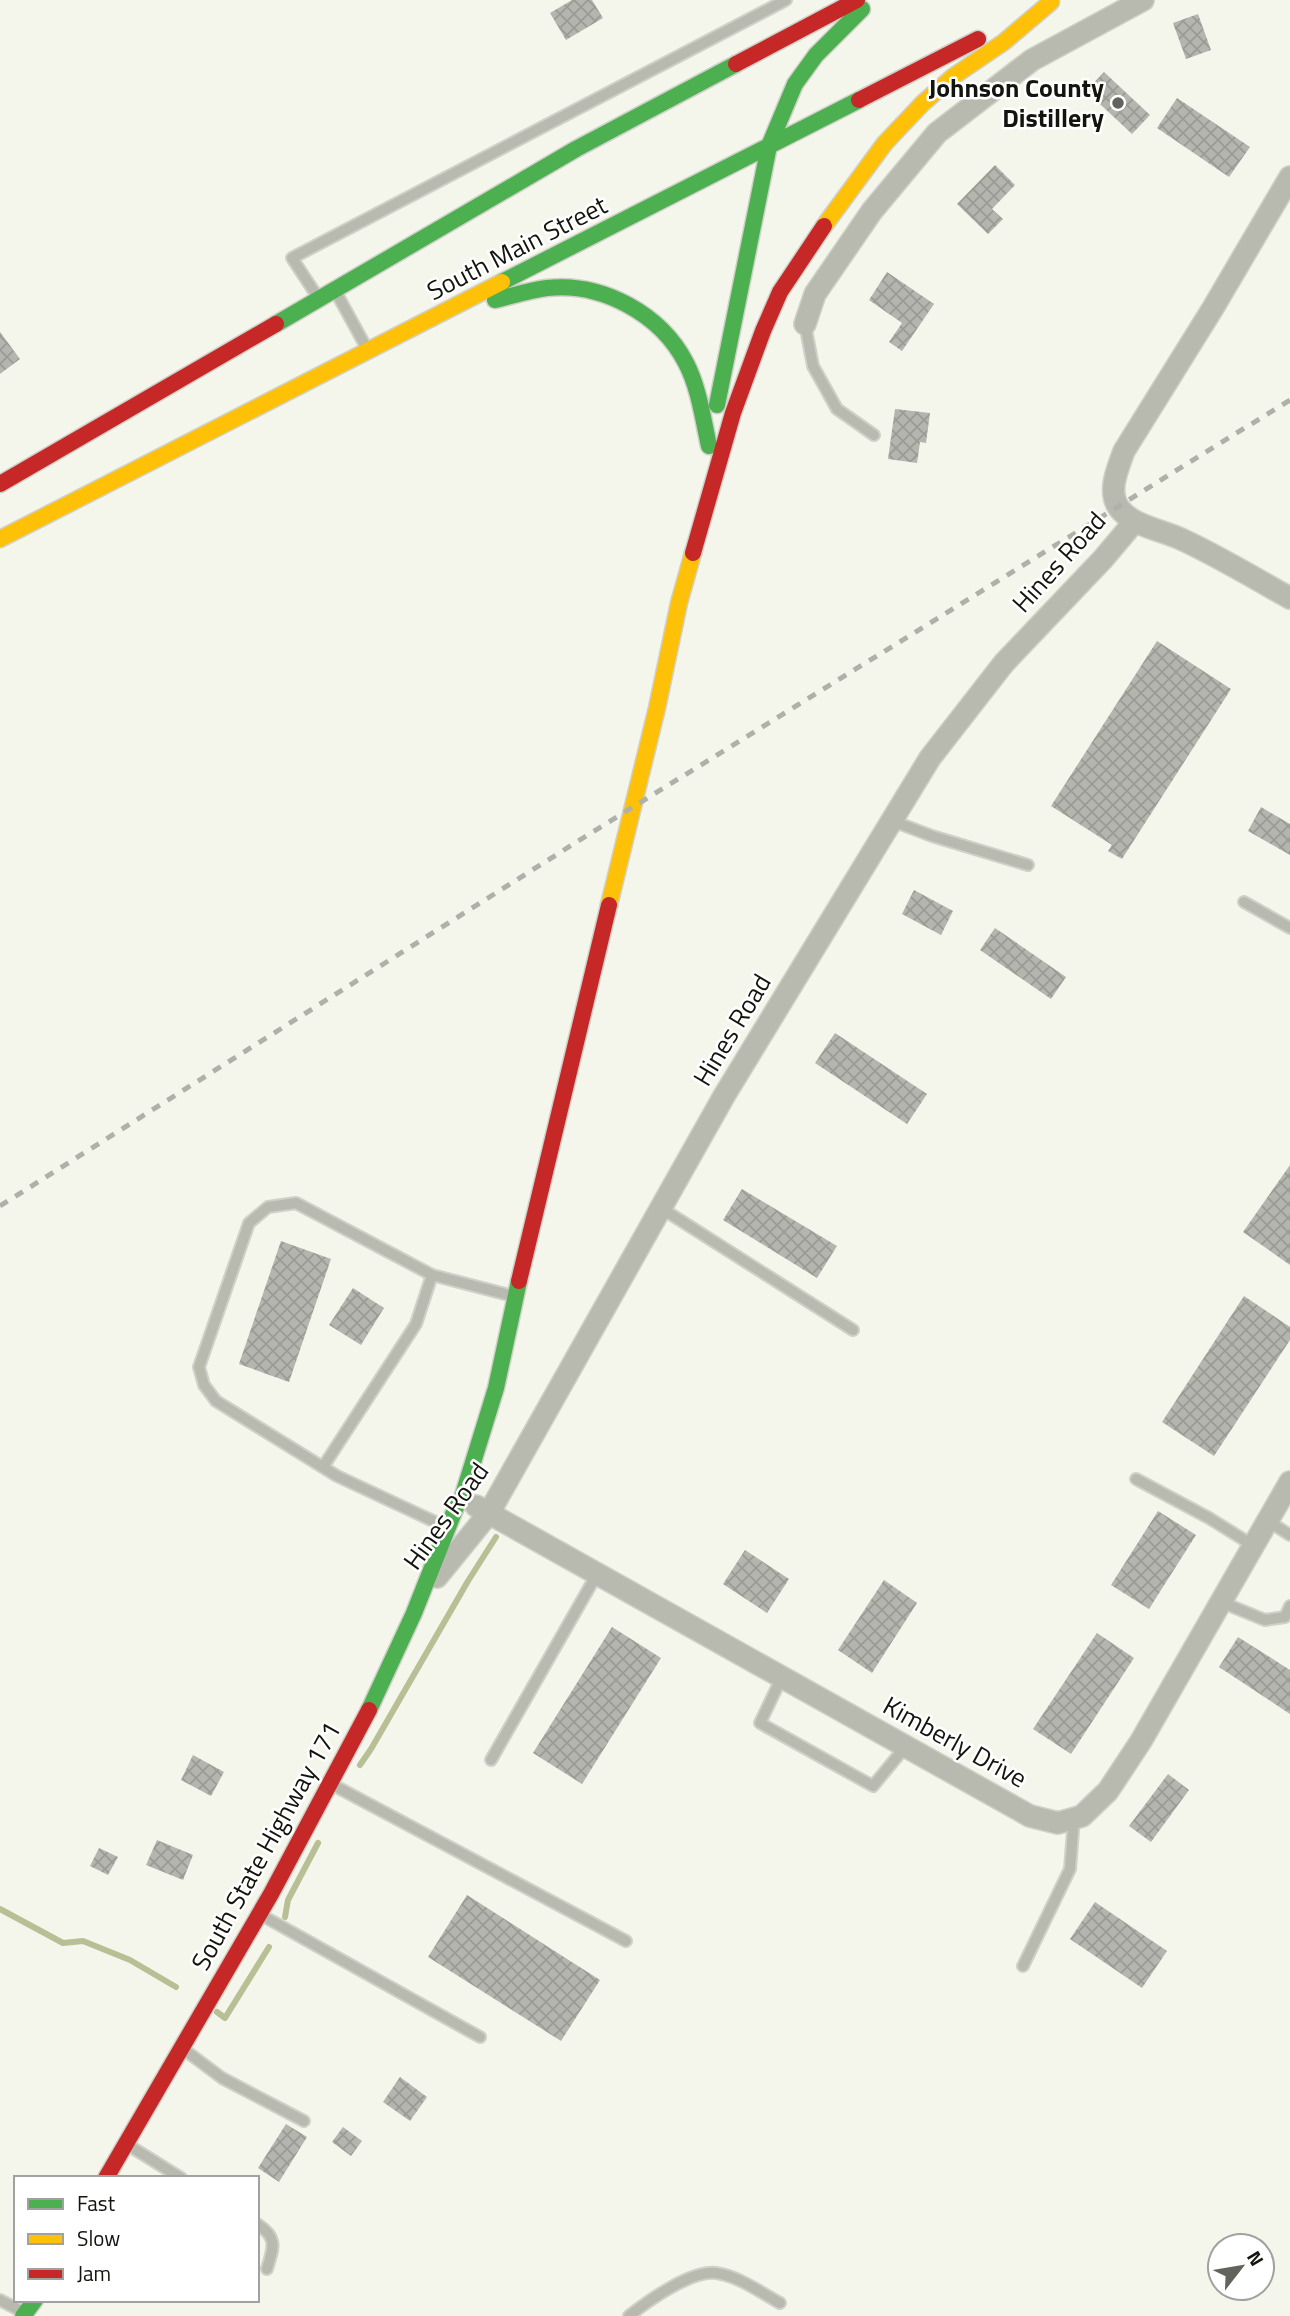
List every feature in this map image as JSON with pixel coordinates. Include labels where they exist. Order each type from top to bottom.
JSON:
[{"type":"main road","name":"South Main Street","points":[[0,484],[576,149],[857,0]]},
{"type":"main road","points":[[679,603],[687,540],[709,446],[769,146],[795,84],[816,55],[871,0]]},
{"type":"main road","name":"South Main Street","points":[[0,539],[1053,1]]},
{"type":"main road","points":[[679,603],[733,413],[780,292],[832,214],[895,133],[923,103],[954,76],[1004,42],[1053,1]]},
{"type":"main road","points":[[448,310],[548,288],[584,289],[614,299],[643,314],[671,340],[685,361],[694,382],[709,446]]},
{"type":"main road","name":"South State Highway 171","points":[[107,2176],[365,1720],[462,1498],[496,1388],[657,708],[679,603]]},
{"type":"street","points":[[806,324],[815,294],[872,211],[937,133],[1032,60],[1143,0]]},
{"type":"street","points":[[1290,177],[1124,451],[1114,476],[1117,506],[1135,521],[1180,538],[1290,598]]},
{"type":"street","name":"Hines Road","points":[[420,1598],[489,1513],[730,1086],[930,758],[1004,663],[1103,559],[1135,521]]},
{"type":"street","points":[[1074,1818],[1082,1816],[1108,1791],[1141,1741],[1290,1482]]},
{"type":"street","name":"Kimberly Drive","points":[[462,1498],[1030,1815],[1058,1823],[1074,1818]]},
{"type":"lane","points":[[318,297],[292,258],[786,0]]},
{"type":"lane","points":[[333,288],[369,351]]},
{"type":"lane","points":[[806,324],[813,366],[837,409],[874,435]]},
{"type":"lane","points":[[890,820],[1028,864]]},
{"type":"lane","points":[[1244,902],[1290,928]]},
{"type":"lane","points":[[467,1541],[448,1528],[323,1467],[216,1401],[204,1385],[198,1367],[249,1223],[268,1207],[296,1203],[432,1275],[516,1296]]},
{"type":"lane","points":[[661,1208],[853,1331]]},
{"type":"lane","points":[[323,1467],[416,1324],[432,1275]]},
{"type":"lane","points":[[1136,1479],[1209,1518],[1254,1546]]},
{"type":"lane","points":[[1268,1521],[1290,1535]]},
{"type":"lane","points":[[491,1760],[597,1574]]},
{"type":"lane","points":[[1221,1602],[1265,1620],[1285,1617],[1290,1606]]},
{"type":"lane","points":[[782,1677],[760,1723],[873,1786],[906,1746]]},
{"type":"lane","points":[[331,1784],[626,1941]]},
{"type":"lane","points":[[1023,1966],[1070,1869],[1074,1818]]},
{"type":"lane","points":[[258,1913],[480,2037]]},
{"type":"lane","points":[[181,2047],[222,2078],[304,2121]]},
{"type":"lane","points":[[125,2144],[178,2176]]},
{"type":"lane","points":[[259,2225],[270,2232],[274,2246],[267,2269]]},
{"type":"lane","points":[[629,2316],[673,2287],[699,2274],[714,2273],[734,2278],[779,2303]]},
{"type":"lane","points":[[0,2300],[28,2310]]},
{"type":"building","points":[[572,0],[592,0],[603,18],[566,40],[550,13]]},
{"type":"building","points":[[1198,14],[1211,50],[1186,59],[1173,23]]},
{"type":"building","name":"Johnson County Distillery","points":[[1104,72],[1150,115],[1132,134],[1086,91]]},
{"type":"building","points":[[1177,98],[1250,147],[1229,177],[1157,128]]},
{"type":"building","points":[[995,165],[1015,185],[992,209],[1003,219],[988,234],[957,204]]},
{"type":"building","points":[[887,272],[934,304],[902,351],[889,342],[902,323],[869,300]]},
{"type":"building","points":[[0,332],[20,359],[0,374]]},
{"type":"building","points":[[895,409],[930,413],[926,443],[920,442],[917,463],[888,459]]},
{"type":"building","points":[[1157,641],[1231,689],[1122,859],[1108,851],[1112,845],[1051,806]]},
{"type":"building","points":[[1261,807],[1290,824],[1290,855],[1248,831]]},
{"type":"building","points":[[914,890],[953,911],[941,935],[902,914]]},
{"type":"building","points":[[995,928],[1066,977],[1051,999],[980,950]]},
{"type":"building","points":[[835,1033],[927,1094],[907,1124],[815,1063]]},
{"type":"building","points":[[1290,1165],[1290,1265],[1243,1232]]},
{"type":"building","points":[[742,1189],[837,1246],[817,1278],[723,1220]]},
{"type":"building","points":[[281,1241],[331,1259],[289,1382],[239,1364]]},
{"type":"building","points":[[353,1288],[384,1308],[361,1345],[329,1325]]},
{"type":"building","points":[[1244,1296],[1290,1327],[1290,1340],[1214,1456],[1162,1422]]},
{"type":"building","points":[[1158,1511],[1196,1535],[1149,1609],[1111,1585]]},
{"type":"building","points":[[745,1550],[789,1579],[767,1613],[723,1584]]},
{"type":"building","points":[[884,1580],[917,1603],[872,1673],[838,1650]]},
{"type":"building","points":[[612,1627],[661,1658],[582,1784],[533,1753]]},
{"type":"building","points":[[1097,1633],[1134,1658],[1071,1754],[1033,1729]]},
{"type":"building","points":[[1238,1637],[1290,1670],[1290,1714],[1219,1667]]},
{"type":"building","points":[[193,1755],[224,1772],[211,1796],[181,1780]]},
{"type":"building","points":[[1168,1774],[1189,1790],[1151,1842],[1129,1826]]},
{"type":"building","points":[[157,1840],[193,1855],[183,1880],[146,1865]]},
{"type":"building","points":[[99,1848],[118,1857],[108,1875],[90,1866]]},
{"type":"building","points":[[467,1895],[600,1980],[561,2041],[428,1957]]},
{"type":"building","points":[[1095,1902],[1167,1951],[1142,1988],[1070,1939]]},
{"type":"building","points":[[400,2077],[427,2097],[410,2121],[383,2102]]},
{"type":"building","points":[[286,2124],[307,2137],[279,2182],[258,2168]]},
{"type":"building","points":[[343,2127],[362,2141],[351,2156],[332,2142]]},
{"type":"waterway","points":[[360,1765],[496,1537]]},
{"type":"waterway","points":[[285,1917],[288,1900],[318,1843]]},
{"type":"waterway","points":[[0,1909],[63,1943],[83,1941],[130,1960],[176,1987]]},
{"type":"waterway","points":[[217,2012],[225,2018],[269,1947]]},
{"type":"railway","points":[[0,1206],[583,838],[1290,400]]},
{"type":"traffic: fast","points":[[717,405],[769,146],[795,84],[816,55],[862,9]]},
{"type":"traffic: fast","points":[[276,324],[576,149],[736,64]]},
{"type":"traffic: fast","points":[[502,282],[859,100]]},
{"type":"traffic: fast","points":[[495,300],[541,289],[568,287],[609,296],[646,316],[675,345],[686,363],[697,393],[709,446]]},
{"type":"traffic: fast","points":[[369,1710],[414,1613],[458,1502],[462,1498],[496,1388],[519,1281]]},
{"type":"traffic: fast","points":[[23,2316],[34,2302]]},
{"type":"traffic: slow","points":[[824,226],[885,143],[923,103],[954,76],[1004,42],[1051,2]]},
{"type":"traffic: slow","points":[[0,539],[502,282]]},
{"type":"traffic: slow","points":[[609,905],[693,553]]},
{"type":"traffic: jam","points":[[736,64],[857,0]]},
{"type":"traffic: jam","points":[[859,100],[978,39]]},
{"type":"traffic: jam","points":[[693,553],[733,413],[763,331],[780,292],[824,226]]},
{"type":"traffic: jam","points":[[0,484],[276,324]]},
{"type":"traffic: jam","points":[[519,1281],[609,905]]},
{"type":"traffic: jam","points":[[107,2176],[271,1894],[369,1710]]},
{"type":"place","name":"Johnson County Distillery","points":[[1118,103]]}]
